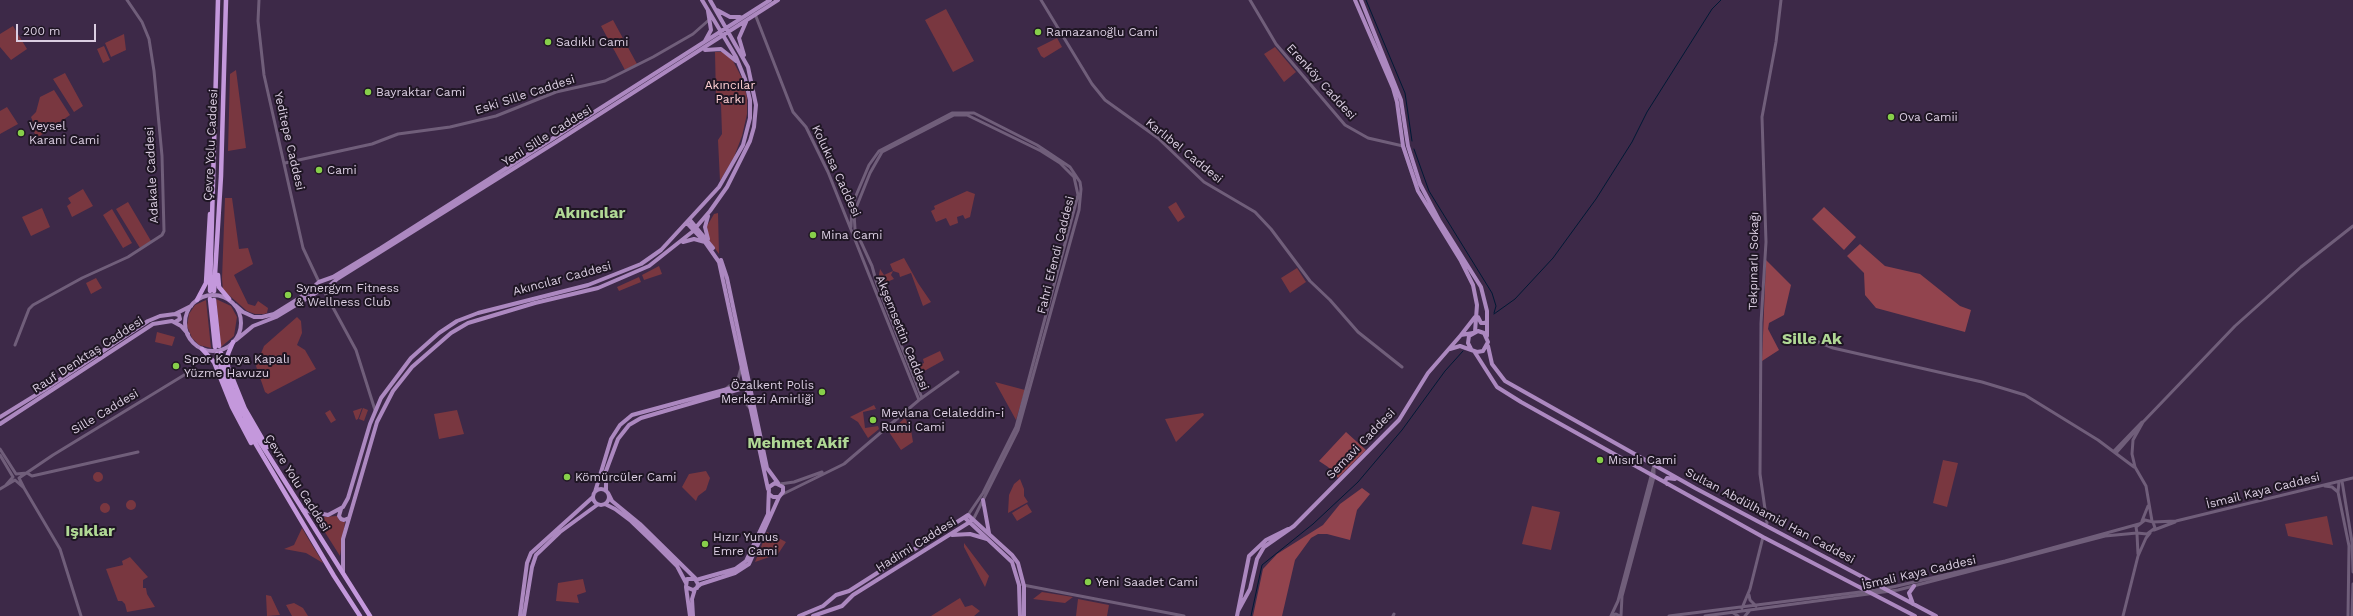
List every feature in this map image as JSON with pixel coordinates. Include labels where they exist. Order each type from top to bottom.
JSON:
[{"type":"highway","name":"Çevre Yolu Caddesi","points":[[218,0],[212,291],[221,176],[226,0]]},
{"type":"highway","points":[[221,176],[218,280],[219,287],[229,299]]},
{"type":"highway","points":[[197,300],[206,283],[214,178]]},
{"type":"highway","points":[[212,300],[217,346]]},
{"type":"highway","points":[[235,341],[227,358],[230,373],[245,409],[274,463]]},
{"type":"highway","points":[[202,348],[214,362],[239,423],[268,465]]},
{"type":"highway","name":"Çevre Yolu Caddesi","points":[[360,616],[268,465],[232,400],[219,354],[228,380],[243,414],[370,616]]},
{"type":"main road","name":"Akıncılar Caddesi","points":[[341,509],[348,498],[375,410],[388,387],[411,358],[439,333],[457,321],[496,307],[588,285],[615,276],[648,260],[680,231],[724,182],[739,155],[746,134],[750,118],[750,100],[740,66],[725,35],[702,0]]},
{"type":"main road","name":"Akıncılar Caddesi","points":[[343,574],[343,539],[376,426],[384,404],[412,367],[451,333],[479,319],[614,282],[649,266],[686,238],[705,218],[737,170],[753,133],[756,105],[748,67],[710,0]]},
{"type":"main road","name":"Yeni Sille Caddesi","points":[[325,289],[337,279],[701,51],[725,35],[770,0]]},
{"type":"main road","name":"Yeni Sille Caddesi","points":[[235,306],[249,315],[262,318],[274,314],[319,283],[374,252],[726,28],[755,14],[778,0]]},
{"type":"main road","points":[[1354,0],[1393,88],[1400,118],[1403,146],[1418,191],[1470,276],[1476,294],[1477,312],[1474,332],[1468,339],[1472,350]]},
{"type":"main road","points":[[1361,0],[1401,100],[1408,146],[1420,184],[1439,220],[1481,287],[1486,300],[1488,346],[1483,351],[1456,346],[1448,350]]},
{"type":"main road","points":[[702,44],[711,30],[706,5]]},
{"type":"main road","points":[[716,9],[730,17],[747,17],[742,28],[740,38],[748,67]]},
{"type":"main road","points":[[701,51],[713,48],[721,49],[732,56],[740,66]]},
{"type":"main road","points":[[699,210],[699,218],[705,218]]},
{"type":"main road","points":[[690,616],[686,584],[689,578],[696,579],[735,569],[746,561],[768,514],[769,492],[750,408],[747,385],[741,366],[719,262],[707,242],[705,227],[710,212]]},
{"type":"main road","points":[[524,616],[532,567],[536,555],[560,532],[597,504],[605,504],[615,509],[631,521],[677,566],[689,590],[735,573],[749,564],[781,496],[784,488],[769,474],[767,468],[747,385],[727,278],[719,256],[688,221]]},
{"type":"main road","points":[[680,231],[686,231],[686,238]]},
{"type":"main road","points":[[677,245],[694,239],[707,242]]},
{"type":"main road","points":[[174,322],[181,326],[194,343],[202,348],[219,350],[235,341],[250,328],[279,316],[319,291],[325,289],[319,283]]},
{"type":"main road","points":[[319,283],[319,291]]},
{"type":"main road","points":[[188,334],[186,321],[191,306],[197,300],[214,295],[229,299],[235,306],[241,322],[235,341]]},
{"type":"main road","name":"Rauf Denktaş Caddesi","points":[[1,416],[148,321],[160,316],[175,314],[191,306]]},
{"type":"main road","points":[[1477,312],[1481,323],[1486,323],[1487,319]]},
{"type":"main road","name":"Semavi Caddesi","points":[[1238,611],[1250,589],[1257,559],[1260,553],[1294,526],[1399,420],[1420,383],[1474,320],[1477,312]]},
{"type":"main road","points":[[174,322],[180,319],[179,315],[175,314]]},
{"type":"main road","name":"Rauf Denktaş Caddesi","points":[[1,424],[150,325],[164,321],[174,322]]},
{"type":"main road","points":[[1461,335],[1481,332],[1487,336]]},
{"type":"main road","name":"Sultan Abdülhamid Han Caddesi","points":[[1488,346],[1492,364],[1505,382],[1679,479],[1936,616]]},
{"type":"main road","name":"Sultan Abdülhamid Han Caddesi","points":[[1472,350],[1497,387],[1667,485],[1915,616]]},
{"type":"main road","points":[[1482,366],[1483,362],[1486,360],[1492,364]]},
{"type":"main road","points":[[520,616],[527,563],[531,553],[593,497],[611,439],[625,421],[632,415],[747,385]]},
{"type":"main road","points":[[605,504],[608,500],[606,471],[618,439],[629,425],[641,418],[719,393]]},
{"type":"main road","points":[[1628,462],[1639,466],[1641,461],[1636,455]]},
{"type":"main road","points":[[1667,485],[1665,481],[1667,478],[1679,479]]},
{"type":"main road","points":[[769,492],[773,483],[779,483]]},
{"type":"main road","points":[[595,492],[602,489],[607,492],[612,500],[640,524],[696,579],[696,588],[692,599],[693,616]]},
{"type":"main road","points":[[769,492],[773,497],[781,496]]},
{"type":"main road","points":[[593,497],[597,504]]},
{"type":"main road","points":[[983,500],[989,533]]},
{"type":"main road","points":[[341,509],[339,516],[341,519],[344,520],[350,516]]},
{"type":"main road","points":[[302,510],[324,515],[341,509]]},
{"type":"main road","points":[[967,517],[989,533],[1012,555],[1018,563],[1024,586],[1024,616]]},
{"type":"main road","name":"Hadimi Caddesi","points":[[838,595],[849,591],[967,517]]},
{"type":"main road","points":[[972,521],[1012,562],[1019,585],[1020,616]]},
{"type":"main road","name":"Hadimi Caddesi","points":[[844,603],[853,595],[972,521]]},
{"type":"main road","name":"Semavi Caddesi","points":[[1239,616],[1238,611],[1249,556],[1266,540],[1294,526]]},
{"type":"main road","points":[[950,536],[970,534],[990,541]]},
{"type":"main road","points":[[1854,584],[1860,582],[1860,575]]},
{"type":"main road","points":[[1913,604],[1909,593],[1914,586]]},
{"type":"main road","points":[[799,616],[823,606],[833,597],[838,595],[844,597],[844,603],[838,607],[813,616]]},
{"type":"main road","points":[[833,597],[833,603],[838,607]]},
{"type":"main road","points":[[1899,607],[1897,602],[1902,598]]},
{"type":"street","name":"Adakale Caddesi","points":[[15,344],[29,309],[33,305],[134,254],[162,235],[164,231],[162,156],[154,71],[142,22],[127,0]]},
{"type":"street","name":"Yeditepe Caddesi","points":[[259,0],[258,20],[264,75],[303,248],[319,283]]},
{"type":"street","name":"Karlıbel Caddesi","points":[[1042,0],[1092,84],[1105,100],[1158,138],[1204,182],[1255,212],[1271,229],[1310,281],[1330,300],[1358,332],[1402,367]]},
{"type":"street","name":"Erenköy Caddesi","points":[[1250,0],[1276,44],[1345,124],[1368,138],[1403,146]]},
{"type":"street","name":"Tekpınarlı Sokağı","points":[[1767,523],[1760,474],[1761,323],[1766,242],[1762,117],[1776,42],[1781,0]]},
{"type":"street","name":"Kolukısa Caddesi","points":[[755,14],[793,112],[806,127],[853,227]]},
{"type":"street","name":"Eski Sille Caddesi","points":[[285,163],[372,144],[398,134],[450,127],[496,116],[556,92],[605,81],[653,57],[693,34],[710,19]]},
{"type":"street","name":"Fahri Efendi Caddesi","points":[[853,227],[852,205],[869,165],[879,152],[952,113],[974,113],[988,119],[1062,161],[1077,177],[1081,189],[1079,210],[1018,430],[985,493]]},
{"type":"street","points":[[2115,452],[2235,326],[2301,267],[2353,226]]},
{"type":"street","name":"Akşemsettin Caddesi","points":[[853,227],[873,271],[921,399]]},
{"type":"street","name":"Akşemsettin Caddesi","points":[[853,227],[868,272],[921,399]]},
{"type":"street","points":[[325,289],[357,353],[375,410]]},
{"type":"street","points":[[1811,339],[1834,348],[1885,358],[2025,395],[2115,452],[2135,467]]},
{"type":"street","points":[[719,393],[730,387],[738,379],[741,366]]},
{"type":"street","name":"Sille Caddesi","points":[[5,486],[194,369]]},
{"type":"street","points":[[781,496],[844,464],[921,399],[958,372]]},
{"type":"street","points":[[719,393],[740,396],[750,408]]},
{"type":"street","points":[[2123,616],[2138,556],[2146,538],[2156,525],[2152,521],[2146,486],[2135,467],[2131,448],[2143,422]]},
{"type":"street","points":[[0,450],[14,476]]},
{"type":"street","points":[[0,489],[5,486],[14,476],[27,473],[32,476],[138,452]]},
{"type":"street","points":[[0,455],[24,488],[60,548],[81,616]]},
{"type":"street","points":[[1611,616],[1616,614],[1621,616],[1622,596],[1654,465]]},
{"type":"street","points":[[779,483],[794,482],[830,470]]},
{"type":"street","points":[[1611,616],[1618,602],[1652,476]]},
{"type":"street","name":"İsmail Kaya Caddesi","points":[[2176,521],[2353,478]]},
{"type":"street","points":[[2340,481],[2339,495],[2349,546],[2348,616]]},
{"type":"street","points":[[2340,481],[2352,542],[2353,572]]},
{"type":"street","points":[[2321,486],[2332,487],[2339,495]]},
{"type":"street","name":"Hadimi Caddesi","points":[[972,521],[985,493]]},
{"type":"street","name":"Hadimi Caddesi","points":[[967,517],[985,493]]},
{"type":"street","points":[[2138,556],[2137,534],[2135,530],[2149,505]]},
{"type":"street","points":[[1669,616],[1871,593],[2005,560],[2140,523],[2146,520],[2176,521]]},
{"type":"street","name":"İsmali Kaya Caddesi","points":[[1705,616],[1889,591],[1914,586],[2110,535],[2137,534],[2152,531],[2176,521]]},
{"type":"street","points":[[1742,608],[1750,589],[1763,537]]},
{"type":"street","points":[[2352,616],[2353,584]]},
{"type":"street","points":[[1019,585],[1184,616]]},
{"type":"street","points":[[1750,589],[1750,600],[1756,606]]},
{"type":"street","points":[[1745,616],[1750,610]]},
{"type":"street","points":[[1732,612],[1738,616]]},
{"type":"green space","points":[[946,9],[974,61],[953,72],[925,20]]},
{"type":"green space","points":[[613,20],[637,64],[625,70],[601,26]]},
{"type":"green space","points":[[13,26],[27,49],[11,60],[0,47],[0,34]]},
{"type":"green space","points":[[124,34],[126,50],[111,57],[105,43]]},
{"type":"green space","points":[[1057,38],[1062,47],[1044,58],[1041,56],[1037,48]]},
{"type":"green space","points":[[104,46],[110,60],[103,63],[97,49]]},
{"type":"green space","points":[[1275,47],[1296,72],[1284,82],[1264,54]]},
{"type":"green space","name":"Akıncılar Parkı","points":[[715,52],[724,52],[733,61],[743,80],[747,98],[747,114],[742,136],[734,157],[720,181],[718,140],[722,134],[721,104],[716,99]]},
{"type":"green space","points":[[236,70],[246,148],[228,151],[230,74]]},
{"type":"green space","points":[[65,73],[83,106],[74,112],[53,79]]},
{"type":"green space","points":[[54,90],[70,115],[37,138],[33,130],[35,127],[31,117],[36,112],[40,97]]},
{"type":"green space","points":[[7,107],[18,124],[0,134],[0,111]]},
{"type":"green space","points":[[83,189],[93,206],[72,217],[67,206],[71,203],[68,198]]},
{"type":"green space","points":[[967,191],[975,194],[970,217],[965,219],[963,215],[957,217],[958,223],[950,226],[946,218],[936,222],[931,211],[935,209],[934,206]]},
{"type":"green space","points":[[225,198],[232,198],[239,249],[248,248],[253,264],[234,275],[248,304],[255,306],[258,301],[268,308],[267,313],[255,314],[247,311],[223,290],[222,279]]},
{"type":"green space","points":[[128,202],[151,241],[140,248],[116,209]]},
{"type":"green space","points":[[1176,202],[1185,217],[1178,222],[1168,207]]},
{"type":"green space","points":[[42,208],[50,227],[31,236],[22,217]]},
{"type":"green space","points":[[112,209],[132,243],[123,248],[103,215]]},
{"type":"green space","points":[[718,213],[719,254],[708,239],[707,226],[714,214]]},
{"type":"green space","points":[[904,258],[931,302],[923,306],[911,273],[900,277],[899,273],[893,271],[890,264]]},
{"type":"green space","points":[[659,266],[662,274],[644,280],[642,275]]},
{"type":"green space","points":[[1297,268],[1306,282],[1290,293],[1281,278]]},
{"type":"green space","points":[[880,269],[884,275],[893,271],[891,275],[894,279],[882,284],[879,275]]},
{"type":"green space","points":[[639,277],[641,282],[619,291],[617,287]]},
{"type":"green space","points":[[96,278],[102,288],[91,294],[86,283]]},
{"type":"green space","points":[[216,299],[231,306],[237,317],[234,336],[221,347]]},
{"type":"green space","points":[[206,300],[211,348],[199,345],[192,338],[187,326],[189,314],[195,305]]},
{"type":"green space","points":[[297,317],[301,321],[302,333],[297,345],[305,350],[316,369],[268,394],[265,392],[256,366],[264,346]]},
{"type":"green space","points":[[157,332],[175,337],[172,346],[155,342]]},
{"type":"green space","points":[[940,351],[944,360],[917,375],[914,367],[924,363],[923,359]]},
{"type":"green space","points":[[995,382],[1025,390],[1016,420]]},
{"type":"green space","points":[[874,405],[876,409],[863,412],[865,428],[878,426],[879,429],[868,438],[858,422],[850,417]]},
{"type":"green space","points":[[362,408],[358,419],[356,420],[353,411]]},
{"type":"green space","points":[[363,408],[368,410],[364,421],[359,419]]},
{"type":"green space","points":[[330,410],[336,420],[331,423],[325,413]]},
{"type":"green space","points":[[457,410],[464,434],[439,439],[434,414]]},
{"type":"green space","points":[[1203,413],[1204,415],[1176,442],[1165,419]]},
{"type":"green space","points":[[905,418],[911,430],[913,442],[901,450],[889,432]]},
{"type":"green space","points":[[1943,460],[1958,463],[1947,507],[1933,503]]},
{"type":"green space","points":[[706,471],[710,478],[706,490],[698,496],[696,501],[682,487],[689,474]]},
{"type":"green space","points":[[98,472],[103,477],[98,482],[93,477]]},
{"type":"green space","points":[[1020,479],[1024,489],[1024,496],[1028,502],[1008,513],[1009,495],[1014,484]]},
{"type":"green space","points":[[131,500],[136,505],[131,510],[126,505]]},
{"type":"green space","points":[[103,503],[107,503],[109,504],[109,512],[103,513],[100,510],[100,506]]},
{"type":"green space","points":[[1027,504],[1032,512],[1017,521],[1012,513]]},
{"type":"green space","points":[[1532,506],[1560,512],[1551,550],[1522,544]]},
{"type":"green space","points":[[337,516],[339,520],[345,522],[340,556],[321,526],[322,517]]},
{"type":"green space","points":[[2327,516],[2333,545],[2288,536],[2285,524]]},
{"type":"green space","points":[[302,528],[323,563],[306,553],[284,549],[294,545]]},
{"type":"green space","points":[[767,532],[786,542],[778,554],[755,562]]},
{"type":"green space","points":[[964,543],[989,576],[985,587],[964,547]]},
{"type":"green space","points":[[130,557],[148,577],[143,580],[143,588],[146,588],[147,594],[155,607],[127,612],[125,604],[122,601],[118,601],[106,569],[123,565],[122,561]]},
{"type":"green space","points":[[583,579],[586,592],[577,595],[579,603],[556,601],[558,583]]},
{"type":"green space","points":[[1042,592],[1073,597],[1065,603],[1033,599]]},
{"type":"green space","points":[[266,595],[271,596],[280,615],[267,616]]},
{"type":"green space","points":[[960,598],[965,607],[972,605],[980,611],[974,616],[931,616]]},
{"type":"green space","points":[[1078,599],[1109,605],[1107,616],[1076,616]]},
{"type":"green space","points":[[294,603],[303,608],[308,616],[292,616],[286,605]]},
{"type":"shaded area","points":[[1824,207],[1856,237],[1844,250],[1812,219]]},
{"type":"shaded area","points":[[1860,244],[1885,266],[1920,274],[1960,306],[1971,310],[1965,332],[1876,308],[1865,295],[1864,273],[1847,256]]},
{"type":"shaded area","points":[[1766,260],[1791,285],[1784,315],[1769,323],[1768,329],[1779,350],[1762,361]]},
{"type":"shaded area","points":[[1346,432],[1366,450],[1338,478],[1328,467],[1319,461]]},
{"type":"shaded area","points":[[1362,488],[1370,494],[1357,510],[1350,540],[1327,534],[1318,534],[1311,538],[1295,560],[1282,616],[1253,616],[1263,569],[1277,554],[1323,525],[1340,504]]},
{"type":"waterway","points":[[1366,0],[1405,93],[1412,141]]},
{"type":"waterway","points":[[1494,314],[1515,299],[1553,258],[1596,199],[1632,142],[1647,112],[1712,9],[1721,0]]},
{"type":"waterway","points":[[1414,149],[1429,191],[1492,293],[1496,306],[1494,313]]},
{"type":"waterway","points":[[1251,616],[1262,565],[1313,524],[1358,482],[1402,430],[1445,371],[1463,351]]},
{"type":"tunnel","points":[[214,291],[214,300]]},
{"type":"place","name":"Ramazanoğlu Cami","points":[[1038,32]]},
{"type":"place","name":"Sadıklı Cami","points":[[548,42]]},
{"type":"place","name":"Bayraktar Cami","points":[[368,92]]},
{"type":"place","name":"Ova Camii","points":[[1891,117]]},
{"type":"place","name":"Veysel Karani Cami","points":[[21,133]]},
{"type":"place","name":"Cami","points":[[319,170]]},
{"type":"place","name":"Mina Cami","points":[[813,235]]},
{"type":"place","name":"Synergym Fitness & Wellness Club","points":[[288,295]]},
{"type":"place","name":"Spor Konya Kapalı Yüzme Havuzu","points":[[176,366]]},
{"type":"place","name":"Özalkent Polis Merkezi Amirliği","points":[[822,392]]},
{"type":"place","name":"Mevlana Celaleddin-i Rumi Cami","points":[[873,420]]},
{"type":"place","name":"Mısırlı Cami","points":[[1600,460]]},
{"type":"place","name":"Kömürcüler Cami","points":[[567,477]]},
{"type":"place","name":"Hızır Yunus Emre Cami","points":[[705,544]]},
{"type":"place","name":"Yeni Saadet Cami","points":[[1088,582]]},
{"type":"district","name":"Akıncılar","points":[[590,213]]},
{"type":"district","name":"Sille Ak","points":[[1812,339]]},
{"type":"district","name":"Mehmet Akif","points":[[798,443]]},
{"type":"district","name":"Işıklar","points":[[90,531]]}]
